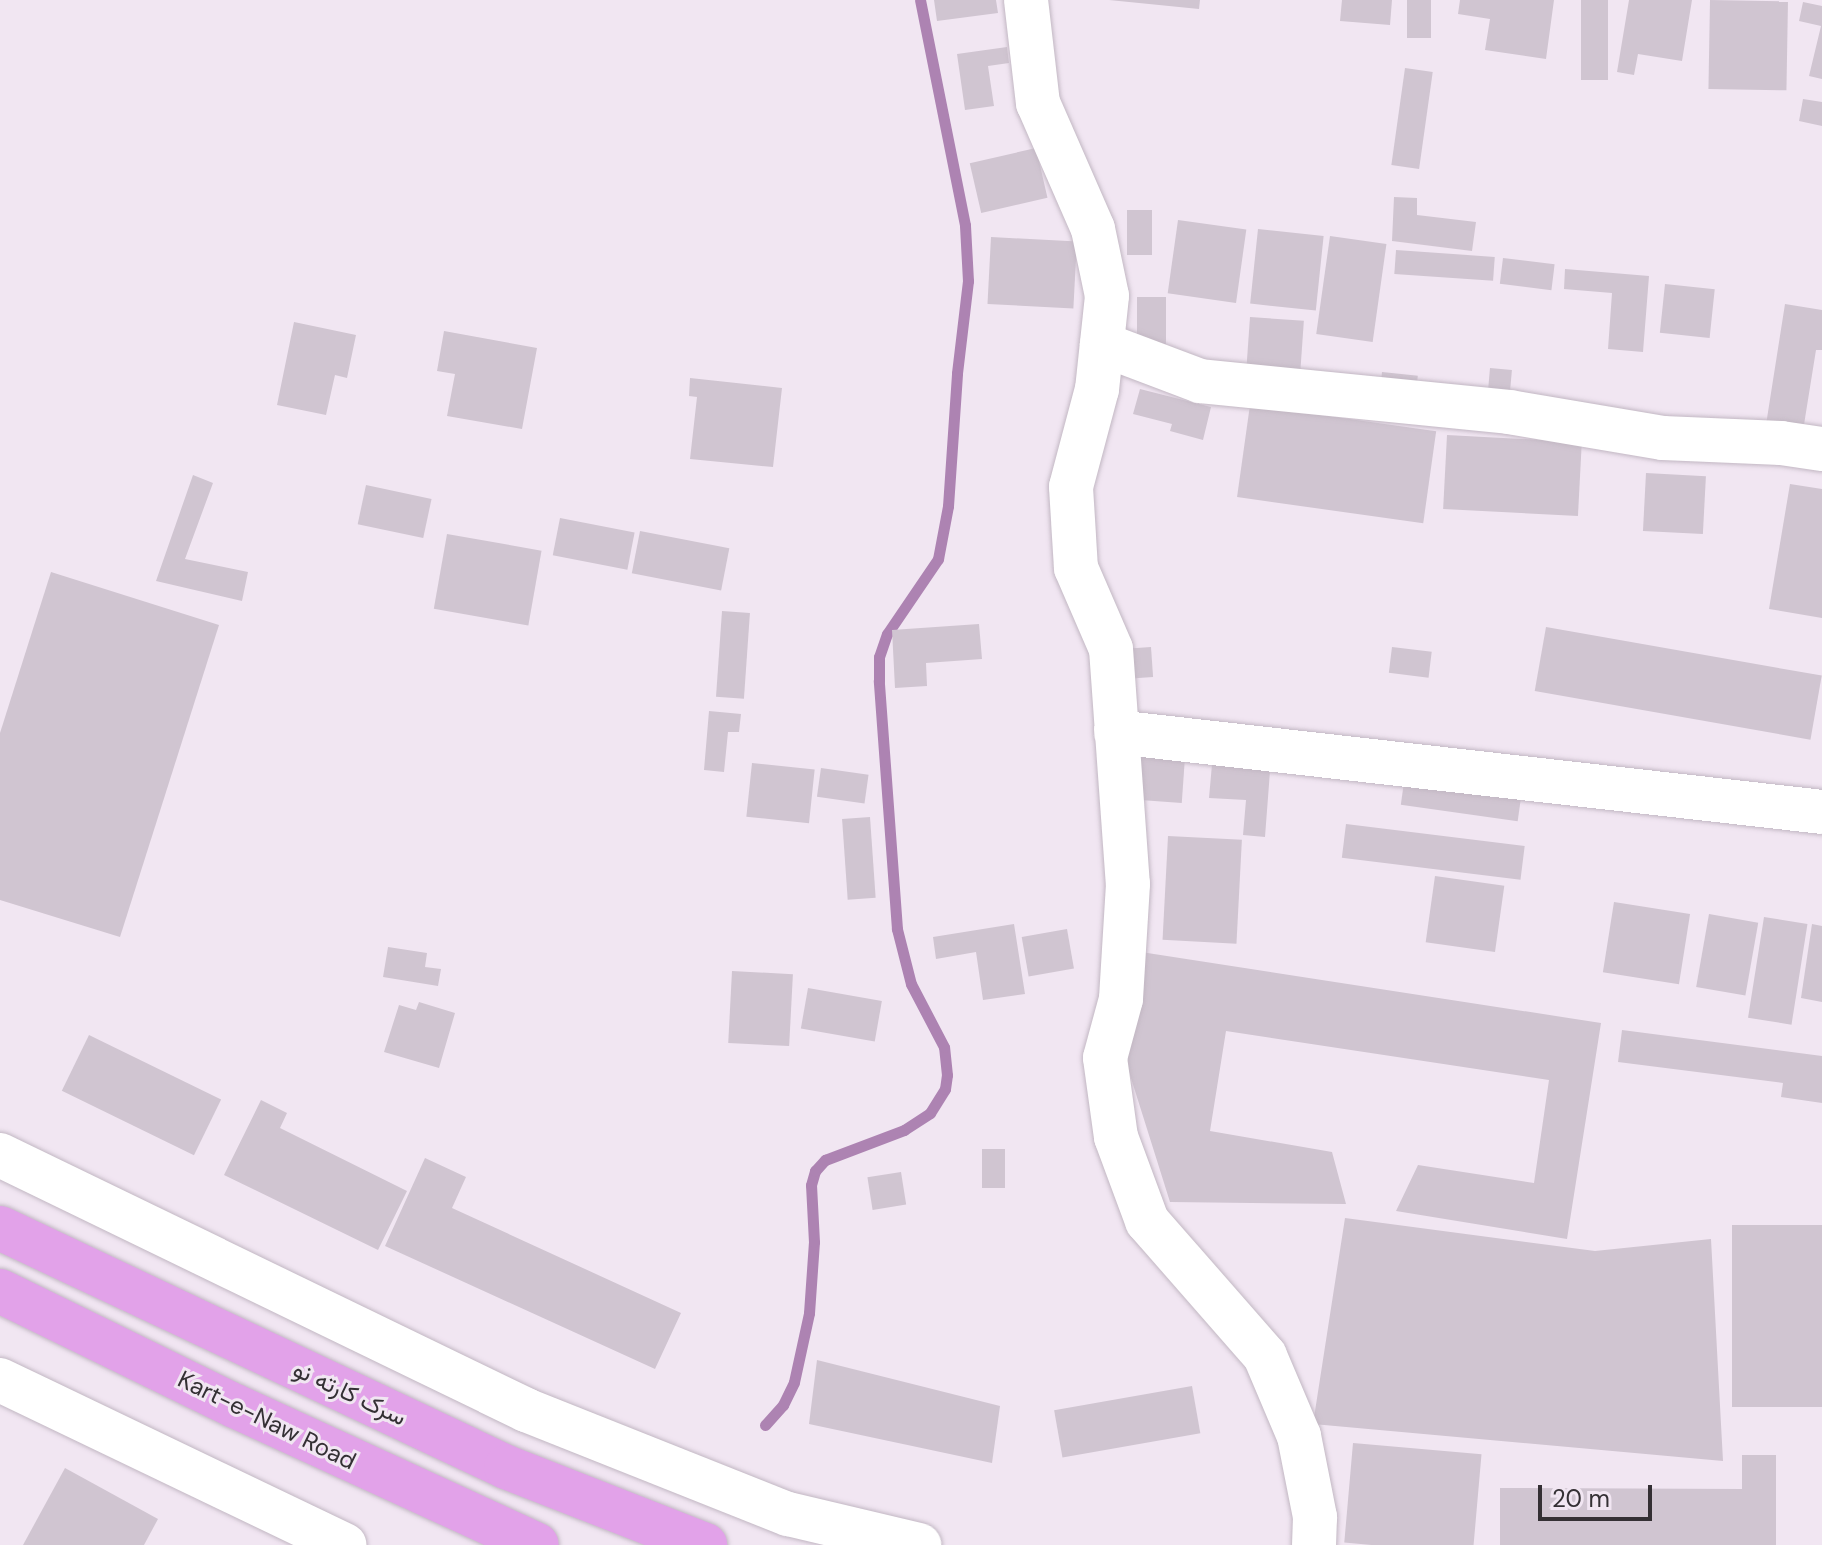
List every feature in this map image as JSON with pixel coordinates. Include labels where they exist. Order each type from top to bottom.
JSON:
[{"type":"highway","name":"سرک کارته نو","points":[[0,1228],[506,1467],[705,1545]]},
{"type":"highway","name":"Kart-e-Naw Road","points":[[0,1291],[235,1406],[537,1545]]},
{"type":"highway","points":[[235,1406],[260,1351]]},
{"type":"street","points":[[1026,0],[1038,103],[1093,229],[1107,296],[1097,389],[1071,487],[1076,568],[1111,649],[1128,884],[1121,999],[1105,1058],[1116,1137],[1147,1221],[1265,1356],[1299,1436],[1315,1517],[1314,1545]]},
{"type":"street","points":[[1102,344],[1200,381],[1509,412],[1663,438],[1781,443],[1822,449]]},
{"type":"street","points":[[1116,732],[1822,812]]},
{"type":"street","points":[[0,1155],[526,1410],[788,1514],[919,1545]]},
{"type":"street","points":[[0,1380],[344,1545]]},
{"type":"building","points":[[934,0],[996,0],[998,13],[937,21]]},
{"type":"building","points":[[1109,0],[1200,0],[1199,9]]},
{"type":"building","points":[[1342,0],[1392,0],[1390,25],[1340,21]]},
{"type":"building","points":[[1407,0],[1431,0],[1431,38],[1407,38]]},
{"type":"building","points":[[1460,0],[1554,0],[1546,59],[1485,50],[1490,19],[1458,14]]},
{"type":"building","points":[[1581,0],[1608,0],[1608,80],[1581,80]]},
{"type":"building","points":[[1629,0],[1692,0],[1682,61],[1638,54],[1634,75],[1617,72]]},
{"type":"building","points":[[1710,0],[1788,1],[1786,90],[1708,89]]},
{"type":"building","points":[[1803,2],[1822,6],[1822,79],[1809,76],[1821,26],[1799,21]]},
{"type":"building","points":[[1007,47],[1009,63],[988,66],[994,106],[965,110],[957,54]]},
{"type":"building","points":[[1405,68],[1433,72],[1419,169],[1391,165]]},
{"type":"building","points":[[1803,99],[1822,102],[1822,126],[1799,121]]},
{"type":"building","points":[[1036,148],[1047,198],[981,213],[970,163]]},
{"type":"building","points":[[1394,197],[1417,198],[1417,215],[1476,222],[1472,251],[1392,241]]},
{"type":"building","points":[[1127,210],[1152,210],[1152,255],[1127,255]]},
{"type":"building","points":[[1178,220],[1246,230],[1236,303],[1168,293]]},
{"type":"building","points":[[1258,229],[1324,236],[1316,310],[1250,304]]},
{"type":"building","points":[[1330,236],[1386,244],[1373,342],[1316,334]]},
{"type":"building","points":[[991,237],[1077,242],[1073,308],[987,304]]},
{"type":"building","points":[[1396,250],[1495,257],[1493,281],[1394,274]]},
{"type":"building","points":[[1503,258],[1555,264],[1551,290],[1500,284]]},
{"type":"building","points":[[1565,269],[1649,276],[1643,352],[1608,349],[1612,293],[1564,289]]},
{"type":"building","points":[[1665,284],[1715,289],[1710,338],[1660,333]]},
{"type":"building","points":[[1137,297],[1166,297],[1166,344],[1137,344]]},
{"type":"building","points":[[1785,304],[1822,310],[1822,350],[1816,350],[1802,437],[1765,431]]},
{"type":"building","points":[[1250,317],[1304,321],[1300,383],[1246,379]]},
{"type":"building","points":[[294,322],[356,335],[347,378],[335,375],[326,415],[277,405]]},
{"type":"building","points":[[444,331],[537,348],[522,429],[447,416],[455,374],[437,371]]},
{"type":"building","points":[[1490,368],[1512,370],[1509,406],[1487,404]]},
{"type":"building","points":[[1382,372],[1418,376],[1416,396],[1380,392]]},
{"type":"building","points":[[690,378],[782,388],[773,467],[690,459],[697,397],[689,396]]},
{"type":"building","points":[[1140,389],[1211,407],[1203,440],[1170,431],[1172,424],[1133,414]]},
{"type":"building","points":[[1250,405],[1436,431],[1423,523],[1237,497]]},
{"type":"building","points":[[1447,435],[1582,442],[1578,516],[1443,509]]},
{"type":"building","points":[[1646,473],[1706,476],[1703,534],[1643,531]]},
{"type":"building","points":[[193,475],[213,483],[185,559],[248,572],[242,601],[156,581]]},
{"type":"building","points":[[1790,484],[1822,489],[1822,618],[1769,609]]},
{"type":"building","points":[[366,485],[432,499],[423,538],[358,524]]},
{"type":"building","points":[[560,518],[635,533],[627,570],[553,555]]},
{"type":"building","points":[[640,531],[729,548],[721,591],[632,573]]},
{"type":"building","points":[[447,534],[542,551],[528,626],[434,609]]},
{"type":"building","points":[[51,572],[219,625],[120,937],[0,900],[0,733]]},
{"type":"building","points":[[722,611],[750,613],[744,699],[716,697]]},
{"type":"building","points":[[979,624],[982,659],[926,663],[927,686],[895,688],[892,630]]},
{"type":"building","points":[[1546,627],[1822,676],[1810,740],[1535,691]]},
{"type":"building","points":[[1151,647],[1153,677],[1120,679],[1118,649]]},
{"type":"building","points":[[1392,647],[1432,652],[1429,678],[1389,673]]},
{"type":"building","points":[[709,711],[741,714],[739,732],[728,732],[724,772],[704,770]]},
{"type":"building","points":[[1141,741],[1186,744],[1182,803],[1137,800]]},
{"type":"building","points":[[1213,753],[1271,758],[1265,837],[1243,835],[1246,800],[1209,798]]},
{"type":"building","points":[[752,763],[815,770],[809,823],[746,817]]},
{"type":"building","points":[[821,768],[869,775],[864,803],[817,797]]},
{"type":"building","points":[[1405,775],[1522,791],[1518,821],[1401,805]]},
{"type":"building","points":[[870,817],[876,898],[848,900],[842,819]]},
{"type":"building","points":[[1346,824],[1525,846],[1521,880],[1342,858]]},
{"type":"building","points":[[1168,836],[1242,840],[1236,944],[1163,940]]},
{"type":"building","points":[[1435,876],[1504,886],[1495,952],[1426,942]]},
{"type":"building","points":[[1614,902],[1690,914],[1679,984],[1603,972]]},
{"type":"building","points":[[1709,914],[1758,923],[1745,996],[1696,987]]},
{"type":"building","points":[[1764,917],[1807,924],[1792,1025],[1748,1018]]},
{"type":"building","points":[[1014,924],[1025,994],[983,1000],[976,952],[936,959],[933,937]]},
{"type":"building","points":[[1812,924],[1822,926],[1822,1002],[1801,998]]},
{"type":"building","points":[[1067,929],[1074,968],[1029,976],[1022,937]]},
{"type":"building","points":[[388,947],[427,953],[425,967],[441,969],[438,986],[383,977]]},
{"type":"building","points":[[1141,952],[1601,1023],[1567,1239],[1396,1211],[1418,1165],[1534,1183],[1549,1080],[1226,1031],[1210,1131],[1332,1152],[1346,1204],[1170,1202],[1125,1059]]},
{"type":"building","points":[[732,971],[793,974],[789,1046],[728,1043]]},
{"type":"building","points":[[808,988],[882,1001],[875,1041],[801,1028]]},
{"type":"building","points":[[419,1002],[455,1013],[439,1068],[384,1052],[399,1005],[416,1010]]},
{"type":"building","points":[[1622,1030],[1822,1056],[1822,1103],[1781,1097],[1783,1083],[1618,1062]]},
{"type":"building","points":[[89,1035],[221,1099],[194,1155],[62,1091]]},
{"type":"building","points":[[261,1100],[287,1113],[280,1128],[407,1191],[378,1250],[224,1175]]},
{"type":"building","points":[[982,1149],[1005,1149],[1005,1188],[982,1188]]},
{"type":"building","points":[[425,1158],[466,1177],[452,1208],[681,1313],[655,1369],[385,1246]]},
{"type":"building","points":[[901,1172],[906,1205],[873,1210],[867,1177]]},
{"type":"building","points":[[1345,1218],[1595,1251],[1711,1239],[1723,1461],[1313,1424]]},
{"type":"building","points":[[1732,1225],[1822,1225],[1822,1407],[1732,1407]]},
{"type":"building","points":[[817,1360],[1000,1406],[992,1463],[809,1424]]},
{"type":"building","points":[[1192,1386],[1200,1433],[1062,1458],[1054,1410]]},
{"type":"building","points":[[1353,1443],[1482,1454],[1474,1545],[1344,1543]]},
{"type":"building","points":[[1742,1455],[1776,1455],[1776,1545],[1500,1545],[1500,1488],[1742,1489]]},
{"type":"building","points":[[65,1468],[158,1519],[144,1545],[23,1545]]},
{"type":"waterway","points":[[765,1425],[783,1405],[794,1382],[809,1313],[814,1242],[811,1185],[815,1171],[825,1160],[904,1130],[930,1113],[945,1089],[947,1075],[944,1047],[911,984],[897,929],[879,681],[879,657],[887,634],[938,559],[948,506],[957,373],[968,281],[965,225],[920,0]]}]
